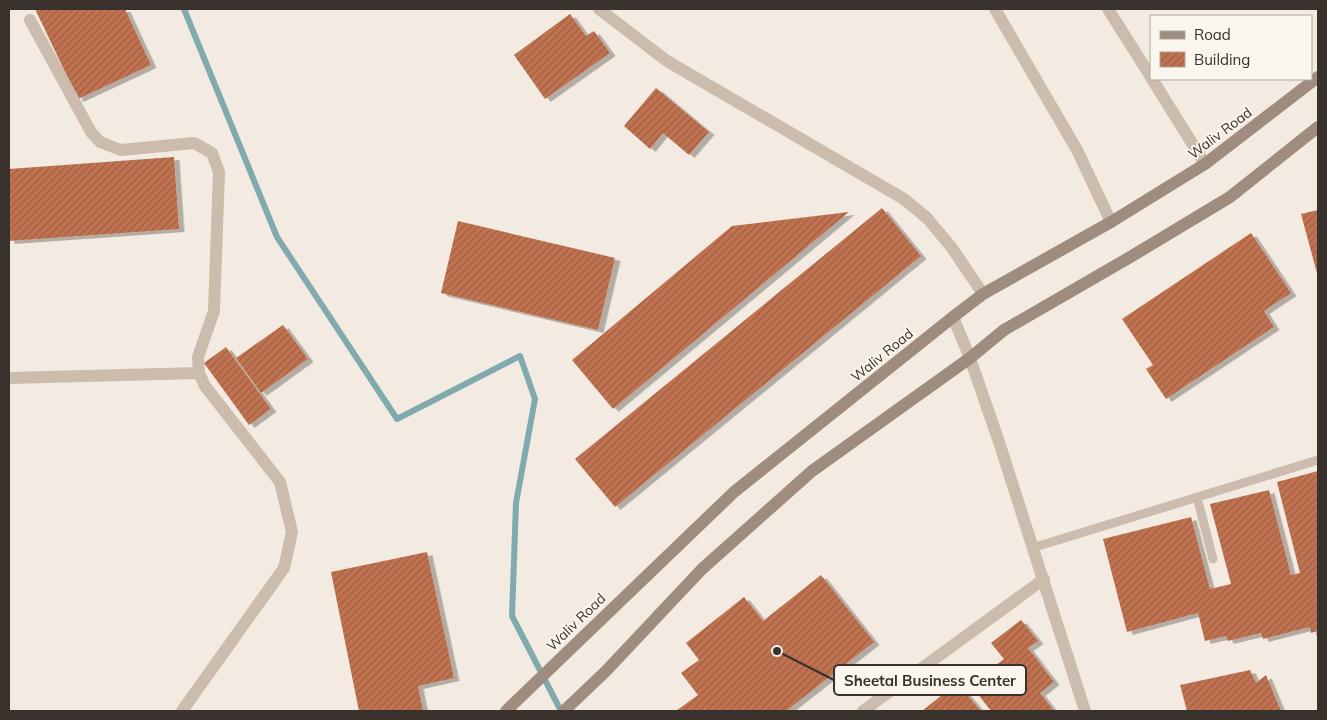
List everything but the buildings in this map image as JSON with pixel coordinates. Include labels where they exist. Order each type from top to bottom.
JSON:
[{"type":"main road","name":"Waliv Road","points":[[506,711],[734,492],[953,317],[983,294],[1111,222],[1205,164],[1318,79]]},
{"type":"main road","points":[[568,707],[702,569],[812,470],[970,358],[1004,330],[1132,256],[1230,196],[1318,127]]},
{"type":"street","points":[[599,9],[668,61],[904,199],[927,218],[952,248],[983,294]]},
{"type":"street","points":[[995,9],[1077,150],[1111,222]]},
{"type":"street","points":[[1108,9],[1150,76]]},
{"type":"street","points":[[30,20],[91,132],[100,142],[122,150],[194,143],[212,153],[219,172],[214,311],[198,357],[199,373],[204,386],[280,482],[292,532],[284,568],[182,711]]},
{"type":"street","points":[[1152,80],[1205,164]]},
{"type":"street","points":[[953,317],[970,358],[999,442],[1085,711]]},
{"type":"street","points":[[9,378],[199,373]]},
{"type":"street","points":[[863,711],[1044,579]]},
{"type":"lane","points":[[1032,548],[1318,460]]},
{"type":"lane","points":[[1197,497],[1213,559]]},
{"type":"waterway","points":[[184,9],[277,237],[397,419],[520,356],[535,399],[516,503],[512,616],[561,711]]},
{"type":"place","name":"Sheetal Business Center","points":[[777,651]]}]
